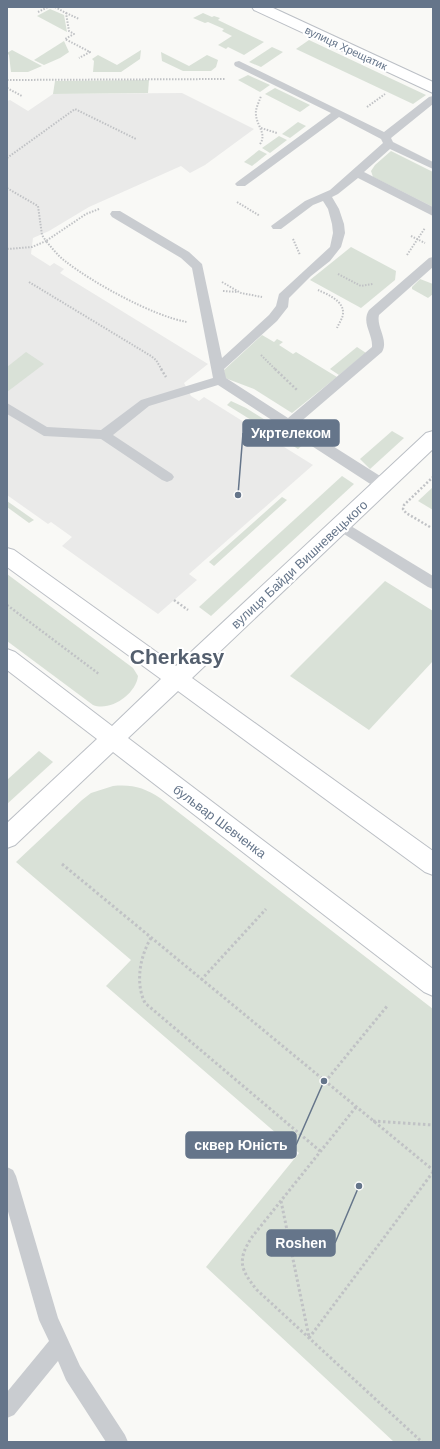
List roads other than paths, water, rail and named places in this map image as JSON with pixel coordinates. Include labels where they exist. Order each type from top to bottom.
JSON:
[{"type":"main road","name":"вулиця Хрещатик","points":[[259,7],[433,88]]},
{"type":"main road","name":"вулиця Байди Вишневецького","points":[[7,838],[433,438]]},
{"type":"main road","points":[[7,556],[433,864]]},
{"type":"main road","name":"бульвар Шевченка","points":[[7,658],[433,984]]},
{"type":"lane","points":[[238,64],[338,113],[433,166]]},
{"type":"lane","points":[[277,226],[309,204],[334,192],[357,173],[387,140],[433,99]]},
{"type":"lane","points":[[241,184],[338,113]]},
{"type":"lane","points":[[357,173],[433,212]]},
{"type":"lane","points":[[104,435],[146,403],[175,393],[219,374],[280,310],[283,304],[283,297],[320,264],[338,244],[340,237],[336,211],[326,196]]},
{"type":"lane","points":[[116,214],[191,258],[198,267],[201,275],[219,374],[289,424],[383,485]]},
{"type":"lane","points":[[289,424],[378,349],[379,342],[372,321],[373,313],[433,261]]},
{"type":"lane","points":[[7,408],[44,431],[104,435],[167,477]]},
{"type":"lane","points":[[341,525],[433,583]]},
{"type":"lane","points":[[7,1176],[13,1219],[48,1320],[73,1373],[118,1442]]},
{"type":"lane","points":[[7,1408],[59,1344]]},
{"type":"place","name":"Укртелеком","points":[[238,495]]},
{"type":"place","name":"сквер Юність","points":[[324,1081]]},
{"type":"place","name":"Roshen","points":[[359,1186]]},
{"type":"district","name":"Cherkasy","points":[[177,657]]}]
